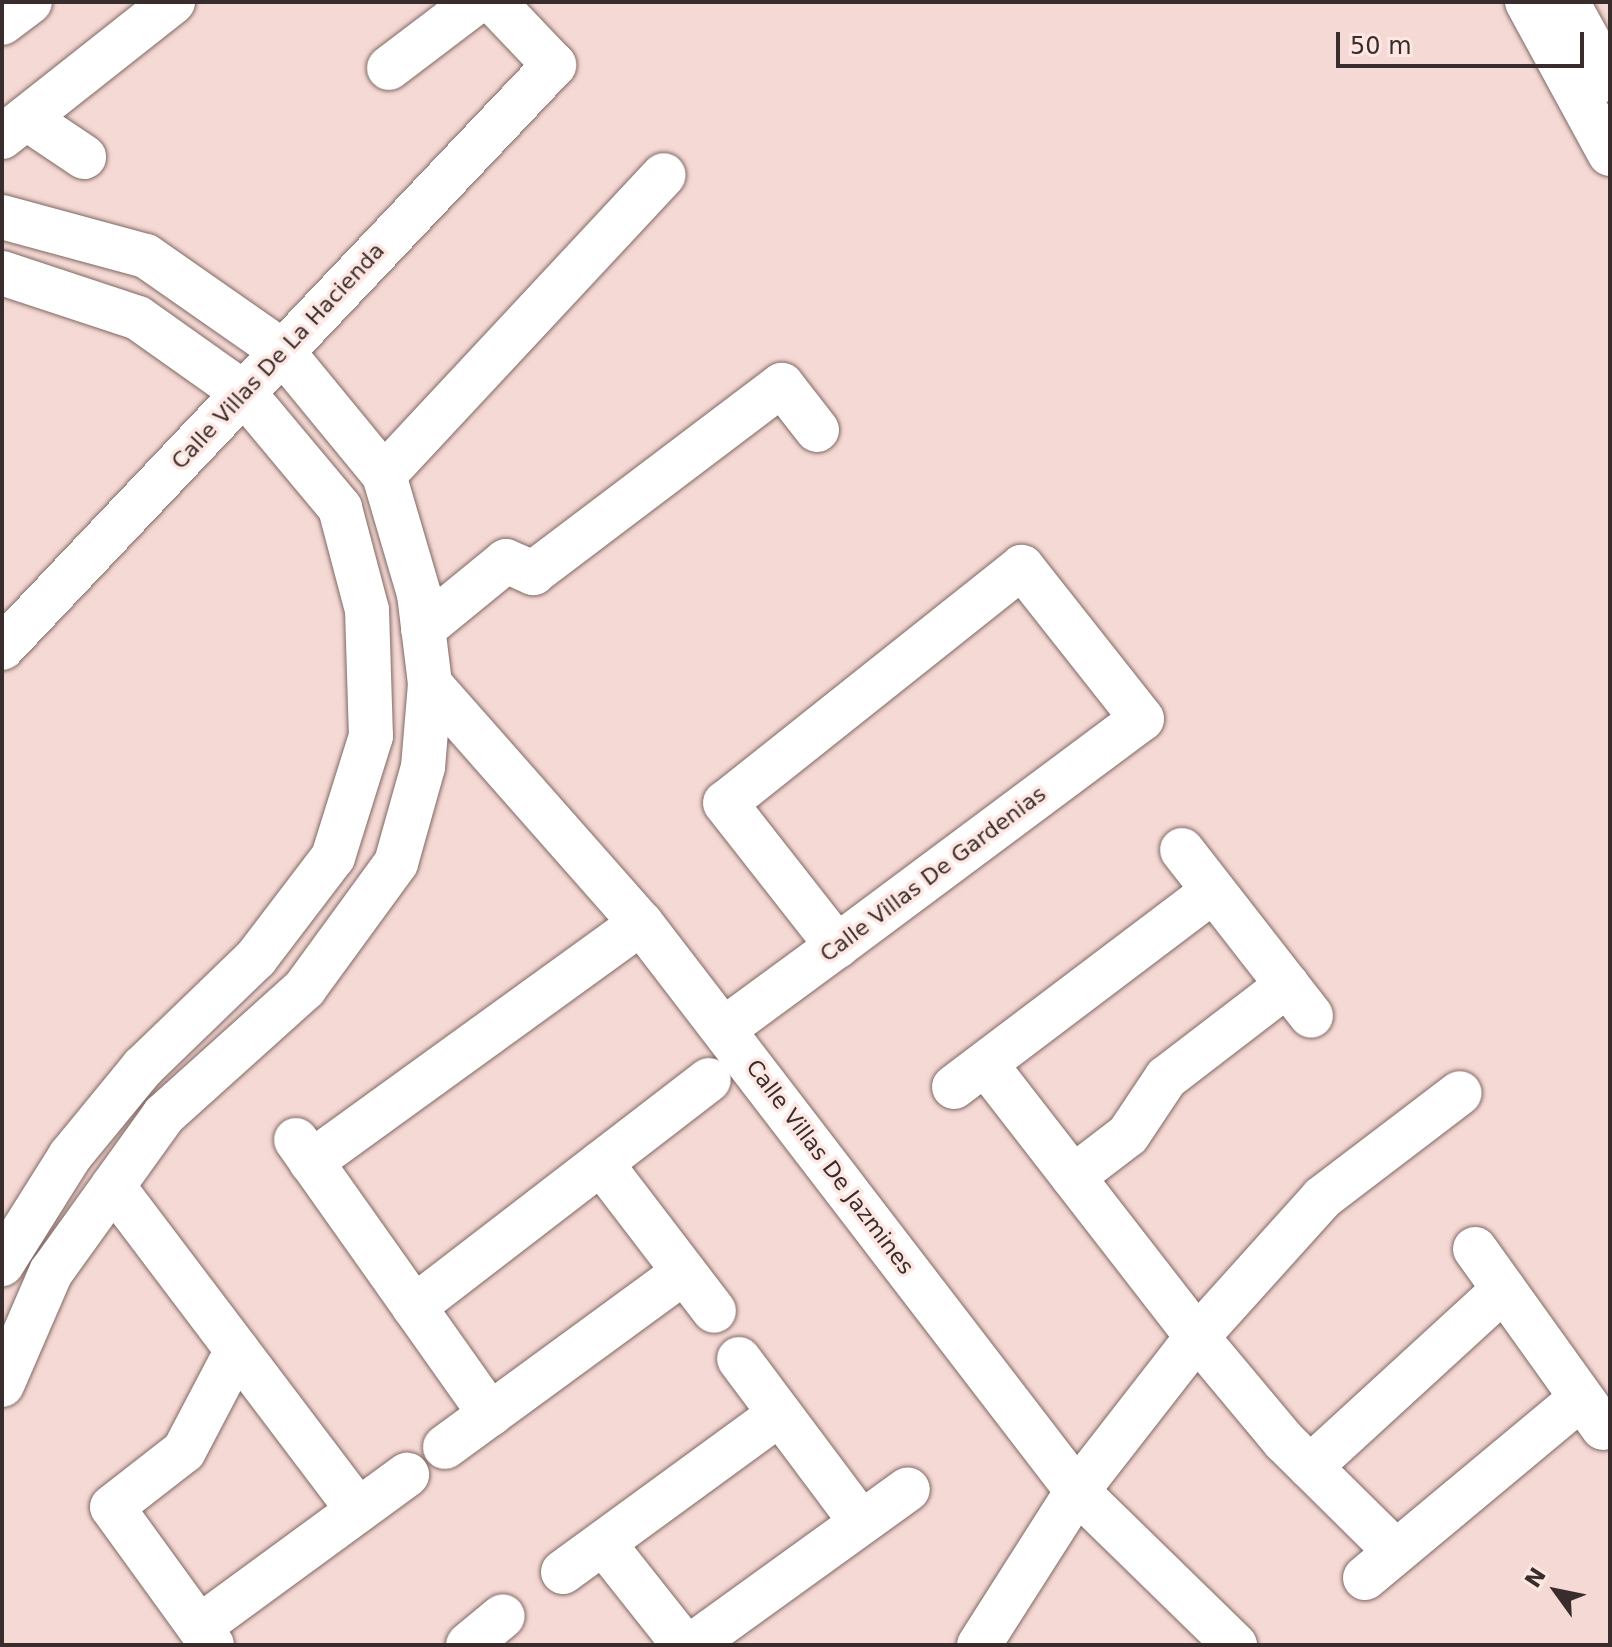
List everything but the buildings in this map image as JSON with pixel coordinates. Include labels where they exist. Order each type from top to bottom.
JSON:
[{"type":"street","points":[[2,23],[30,2]]},
{"type":"street","points":[[84,157],[14,128],[173,2]]},
{"type":"street","points":[[389,68],[476,2]]},
{"type":"street","name":"Calle Villas De La Hacienda","points":[[2,648],[554,65],[494,2]]},
{"type":"street","points":[[1527,2],[1610,154]]},
{"type":"street","points":[[1567,2],[1610,80]]},
{"type":"street","points":[[384,475],[664,175]]},
{"type":"street","points":[[2,217],[146,256],[282,351],[384,475],[423,629],[430,684],[423,767],[396,863],[305,988],[261,1022],[164,1115],[51,1272],[2,1385]]},
{"type":"street","points":[[2,273],[138,318],[244,393],[340,508],[367,610],[371,736],[333,857],[256,958],[143,1067],[70,1156],[2,1264]]},
{"type":"street","points":[[423,629],[506,561],[533,573],[782,385],[817,430]]},
{"type":"street","name":"Calle Villas De Gardenias","points":[[724,1029],[837,946],[1142,719],[1022,567],[725,803],[837,946]]},
{"type":"street","name":"Calle Villas De Jazmines","points":[[430,684],[641,923],[1077,1491],[1224,1641]]},
{"type":"street","points":[[1073,1177],[1128,1135],[1166,1078],[1299,1001],[1182,850]]},
{"type":"street","points":[[1213,891],[971,1077],[1073,1177],[1197,1337],[1310,1467],[1380,1565],[1592,1413],[1475,1249]]},
{"type":"street","points":[[490,1414],[303,1150],[641,923]]},
{"type":"street","points":[[414,1307],[709,1080]]},
{"type":"street","points":[[979,1645],[1077,1491],[1197,1337],[1322,1198],[1460,1093]]},
{"type":"street","points":[[601,1163],[714,1311]]},
{"type":"street","points":[[113,1186],[358,1510]]},
{"type":"street","points":[[445,1447],[684,1272]]},
{"type":"street","points":[[1310,1467],[1504,1289]]},
{"type":"street","points":[[237,1350],[184,1451],[112,1507],[205,1636],[358,1510],[407,1475]]},
{"type":"street","points":[[739,1359],[860,1521]]},
{"type":"street","points":[[563,1572],[780,1414]]},
{"type":"street","points":[[692,1645],[908,1489]]},
{"type":"street","points":[[604,1544],[684,1645]]},
{"type":"street","points":[[468,1645],[503,1616]]}]
